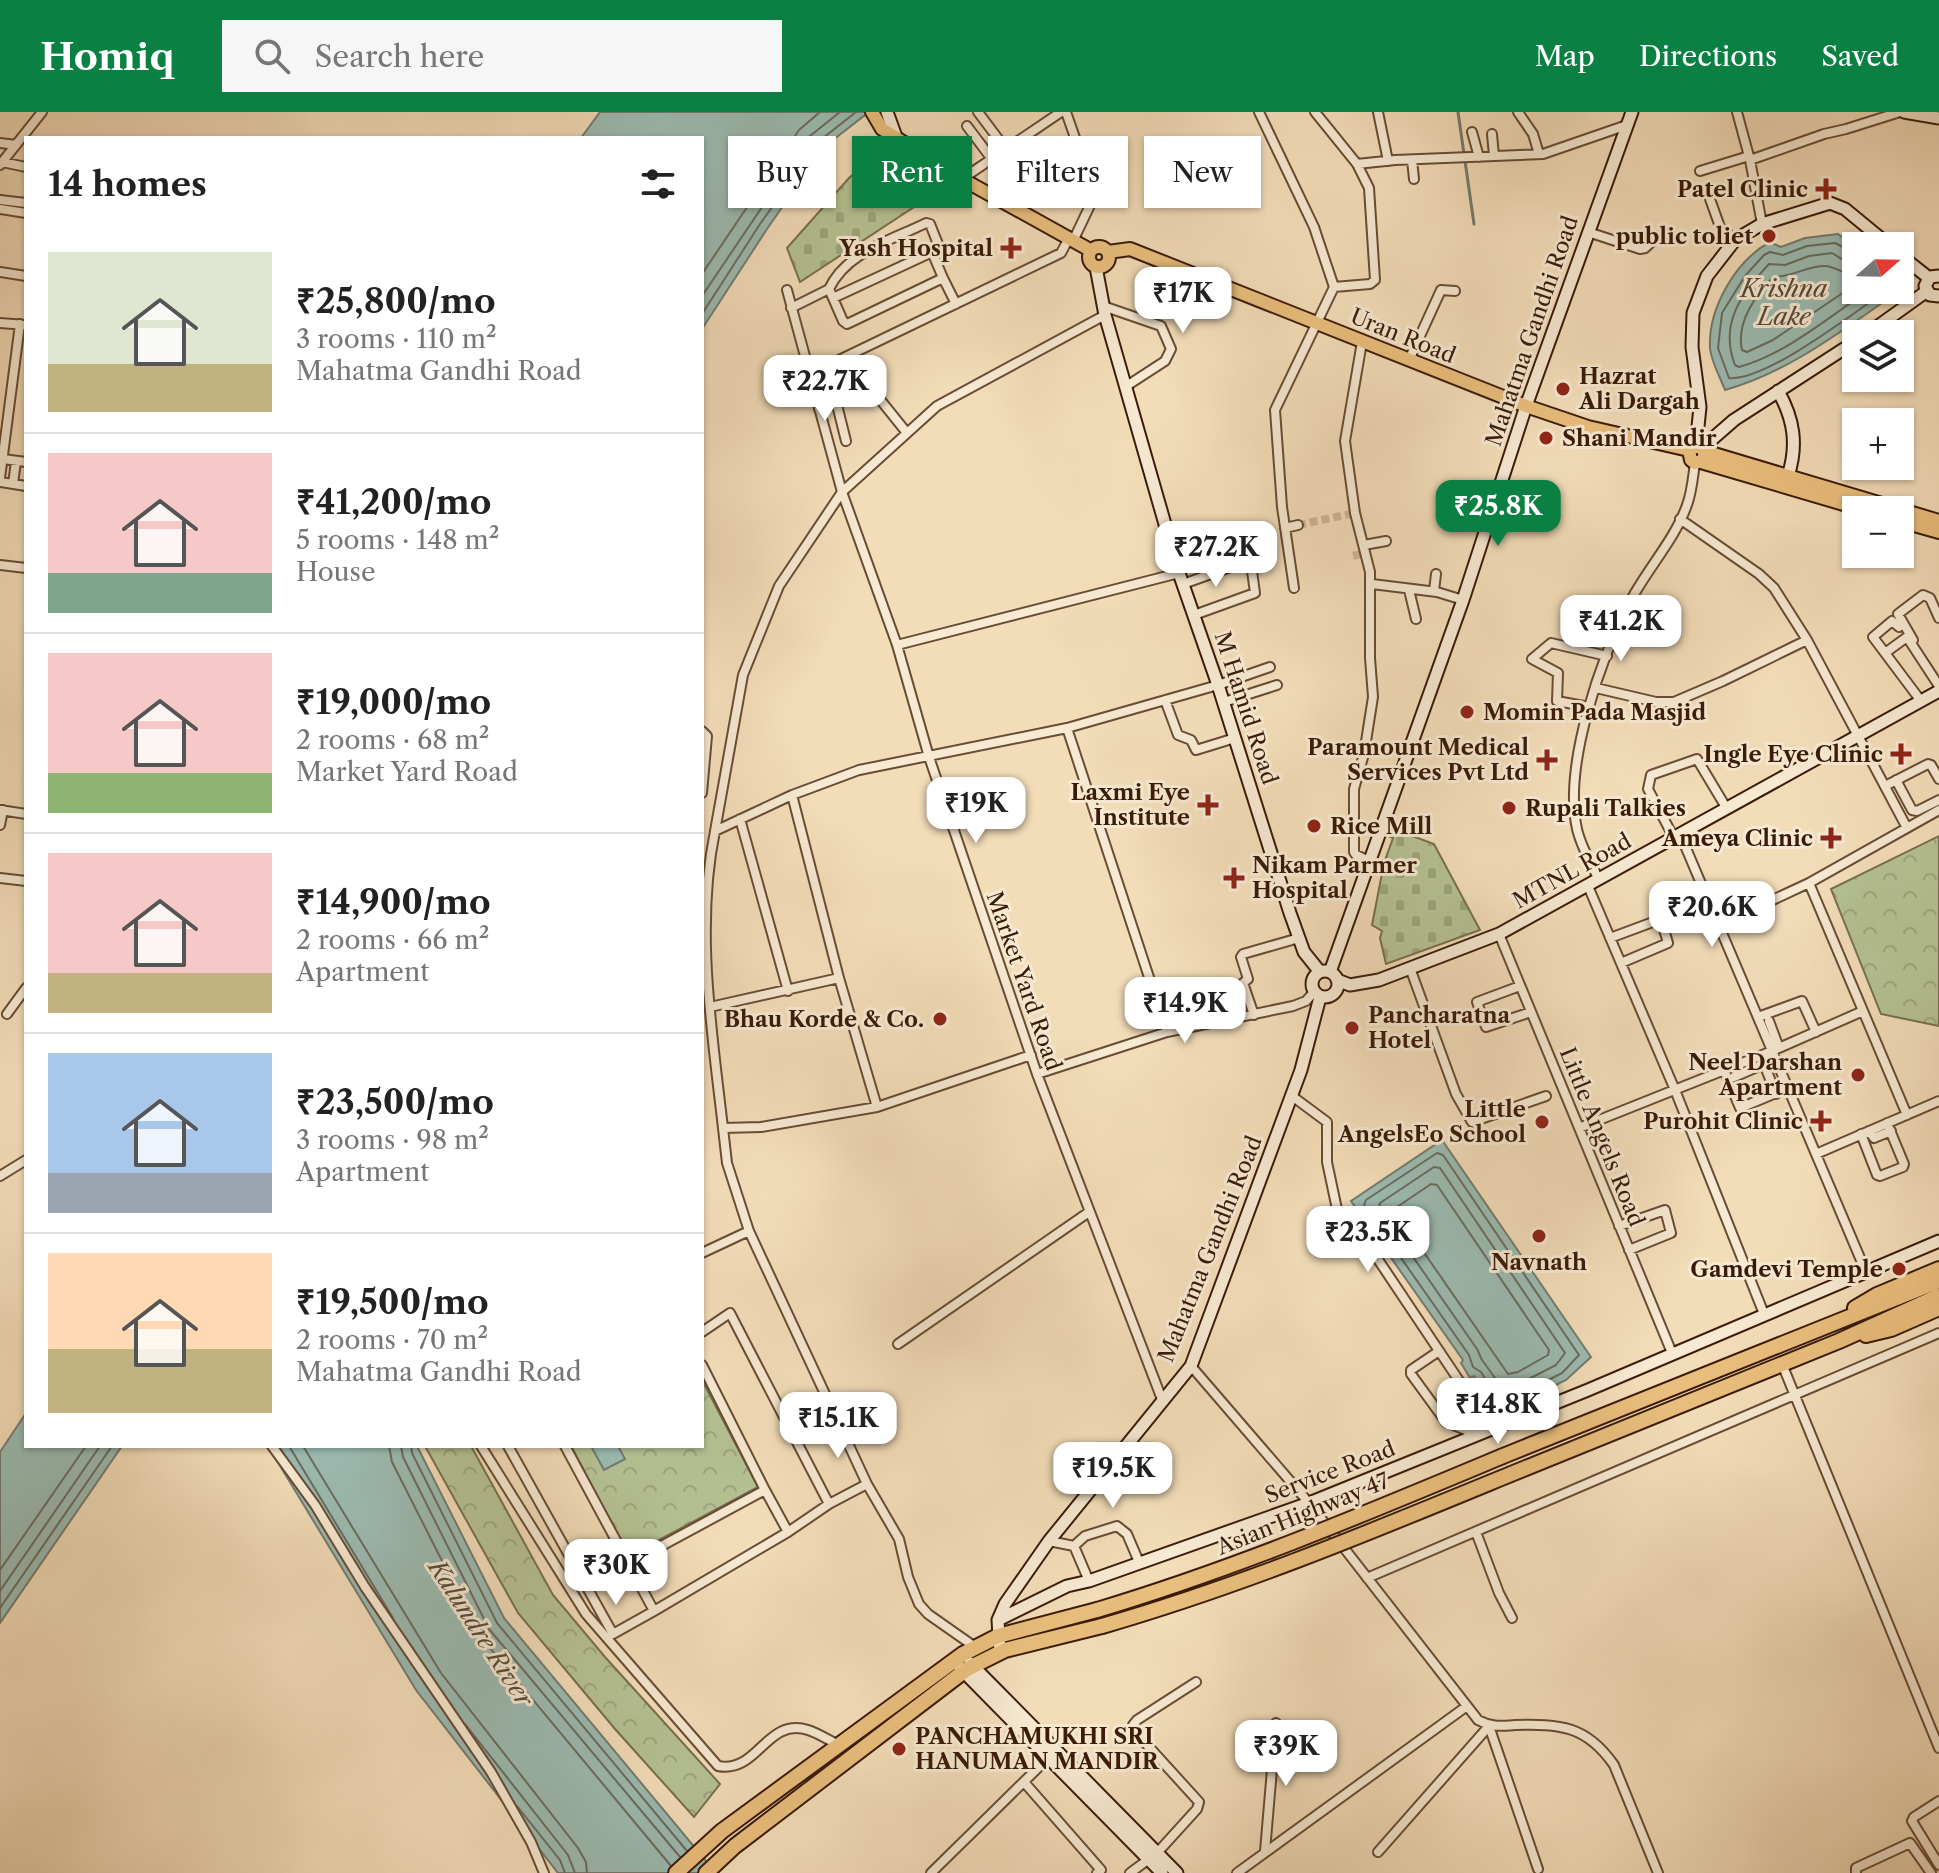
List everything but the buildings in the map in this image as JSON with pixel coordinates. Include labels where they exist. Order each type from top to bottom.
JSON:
[{"type":"highway","points":[[1831,1322],[1877,1295],[1939,1269]]},
{"type":"highway","points":[[1839,1341],[1939,1281]]},
{"type":"highway","points":[[1831,1322],[1884,1312],[1939,1296]]},
{"type":"highway","points":[[1839,1341],[1891,1329],[1939,1308]]},
{"type":"highway","name":"Asian Highway 47","points":[[965,1660],[998,1628],[1097,1610],[1276,1550],[1831,1322]]},
{"type":"highway","name":"Asian Highway 47","points":[[965,1660],[1102,1626],[1280,1569],[1839,1341]]},
{"type":"highway","points":[[676,1873],[722,1831],[837,1744],[965,1660]]},
{"type":"highway","points":[[706,1873],[735,1846],[965,1660]]},
{"type":"main road","name":"Uran Road","points":[[878,114],[882,129],[898,136]]},
{"type":"main road","name":"Uran Road","points":[[972,185],[1090,250],[1102,247],[1108,252],[1130,249],[1526,406],[1588,427],[1788,476],[1939,521]]},
{"type":"main road","points":[[1090,250],[1088,258],[1096,267],[1107,264],[1108,252]]},
{"type":"main road","name":"Uran Road","points":[[1698,453],[1842,502]]},
{"type":"main road","points":[[1914,525],[1939,532]]},
{"type":"street","points":[[1,164],[42,112]]},
{"type":"street","points":[[981,112],[1001,136]]},
{"type":"street","points":[[810,374],[1061,253],[1095,195],[1064,112],[1024,136]]},
{"type":"street","points":[[1259,112],[1314,227],[1334,287],[1275,410],[1285,528],[1294,588]]},
{"type":"street","points":[[1315,112],[1357,164],[1370,194],[1375,280],[1370,284],[1334,287]]},
{"type":"street","points":[[1378,112],[1388,161]]},
{"type":"street","points":[[1518,112],[1533,134],[1539,154]]},
{"type":"street","points":[[1357,164],[1539,154],[1646,112]]},
{"type":"street","points":[[1737,112],[1750,158],[1762,224]]},
{"type":"street","points":[[1700,171],[1902,112],[1939,118]]},
{"type":"street","name":"Mahatma Gandhi Road","points":[[998,1628],[1005,1604],[1049,1541],[1191,1366],[1301,1070],[1317,995],[1312,981],[1329,975],[1463,600],[1526,406],[1630,118]]},
{"type":"street","points":[[967,126],[988,154]]},
{"type":"street","points":[[1472,132],[1474,158]]},
{"type":"street","points":[[1492,134],[1494,156]]},
{"type":"street","points":[[0,143],[16,145]]},
{"type":"street","points":[[1412,160],[1414,179]]},
{"type":"street","points":[[1,164],[24,167]]},
{"type":"street","points":[[1710,199],[1720,227],[1735,240]]},
{"type":"street","points":[[0,200],[24,203]]},
{"type":"street","points":[[1764,1314],[1675,1090],[1610,938],[1580,842],[1574,809],[1578,750],[1607,656],[1631,601],[1680,519],[1690,496],[1698,453],[1700,407],[1692,347],[1693,313],[1707,276],[1735,240],[1762,224],[1830,203],[1845,209],[1873,232]]},
{"type":"street","points":[[0,209],[24,213]]},
{"type":"street","points":[[791,308],[831,294],[932,252],[938,244],[930,224],[926,223],[849,261],[836,275],[831,294],[847,324],[943,278]]},
{"type":"street","points":[[1588,232],[1640,249],[1658,236]]},
{"type":"street","points":[[932,252],[956,304]]},
{"type":"street","points":[[1914,264],[1934,277],[1925,286],[1933,296],[1939,296]]},
{"type":"street","name":"M Hamid Road","points":[[1096,267],[1104,311],[1173,554],[1299,938],[1304,952],[1329,975]]},
{"type":"street","points":[[0,272],[24,276]]},
{"type":"street","name":"Market Yard Road","points":[[787,290],[842,492],[897,645],[929,757],[1037,1074],[1163,1402]]},
{"type":"street","points":[[1409,360],[1441,290],[1455,291]]},
{"type":"street","points":[[1887,320],[1927,291]]},
{"type":"street","points":[[1125,387],[1165,361],[1171,349],[1161,326],[1104,311],[937,406],[842,492],[779,586],[743,675],[705,874],[706,927],[710,1007],[727,1163],[749,1231],[867,1484],[899,1539],[908,1577],[919,1604],[965,1660],[1052,1755],[1153,1856],[1177,1873]]},
{"type":"street","points":[[0,323],[23,324],[0,480],[24,486]]},
{"type":"street","points":[[1362,342],[1345,441],[1352,513],[1372,584],[1369,634],[1373,697],[1354,797],[1354,852],[1369,861]]},
{"type":"street","points":[[1698,453],[1734,420],[1842,350]]},
{"type":"street","points":[[819,409],[862,377],[907,433]]},
{"type":"street","points":[[1778,391],[1789,410],[1794,432],[1788,476]]},
{"type":"street","points":[[835,397],[846,441]]},
{"type":"street","points":[[3,459],[21,462],[13,484]]},
{"type":"street","points":[[1680,519],[1767,580],[1807,640],[1907,828]]},
{"type":"street","points":[[1285,528],[1298,525]]},
{"type":"street","points":[[1173,554],[1232,534]]},
{"type":"street","points":[[1363,551],[1386,541]]},
{"type":"street","points":[[1194,615],[1255,593],[1252,571],[1256,565],[1252,554],[1246,553],[1245,548]]},
{"type":"street","points":[[897,645],[1239,564]]},
{"type":"street","points":[[0,565],[24,568]]},
{"type":"street","points":[[1434,591],[1436,574]]},
{"type":"street","points":[[1372,584],[1434,591],[1463,600]]},
{"type":"street","points":[[1409,590],[1416,619]]},
{"type":"street","points":[[1939,618],[1930,598],[1923,595],[1898,617],[1939,686]]},
{"type":"street","points":[[1921,701],[1873,637],[1892,621],[1907,637],[1939,686]]},
{"type":"street","points":[[1885,653],[1907,637]]},
{"type":"street","points":[[1596,688],[1656,702],[1674,702],[1807,640]]},
{"type":"street","points":[[1589,707],[1557,701],[1558,673],[1532,659],[1551,643],[1607,656]]},
{"type":"street","points":[[715,831],[792,795],[859,770],[1067,728],[1270,667]]},
{"type":"street","points":[[1224,702],[1277,685]]},
{"type":"street","name":"MTNL Road","points":[[1329,975],[1350,985],[1379,980],[1499,934],[1921,701],[1939,686]]},
{"type":"street","points":[[1165,700],[1178,735],[1191,740],[1196,750],[1235,738]]},
{"type":"street","points":[[1067,728],[1167,1032]]},
{"type":"street","points":[[704,733],[707,736],[704,770]]},
{"type":"street","points":[[1727,809],[1697,759],[1651,775],[1648,789],[1677,836],[1765,1017],[1777,1046],[1788,1088],[1866,1272]]},
{"type":"street","points":[[1885,786],[1928,764],[1939,779]]},
{"type":"street","points":[[1896,780],[1912,810],[1934,808]]},
{"type":"street","points":[[792,795],[839,978],[877,1107]]},
{"type":"street","points":[[1893,801],[1904,795]]},
{"type":"street","points":[[1719,925],[1809,883],[1907,828],[1934,808]]},
{"type":"street","points":[[0,825],[1,810],[24,814]]},
{"type":"street","points":[[740,819],[788,991]]},
{"type":"street","points":[[0,878],[24,881]]},
{"type":"street","points":[[1809,883],[1907,1115]]},
{"type":"street","points":[[1610,938],[1661,919],[1668,943],[1621,963]]},
{"type":"street","name":"Little Angels Road","points":[[1499,934],[1672,1353]]},
{"type":"street","points":[[1254,1015],[1243,983],[1248,979],[1241,957],[1299,938]]},
{"type":"street","points":[[1410,968],[1456,1094],[1472,1122],[1546,1096]]},
{"type":"street","points":[[1037,1074],[1167,1032],[1254,1015],[1317,995],[1332,996],[1337,989],[1329,975]]},
{"type":"street","points":[[710,1007],[839,978]]},
{"type":"street","points":[[7,1014],[24,991]]},
{"type":"street","points":[[1526,999],[1486,1027],[1477,1002],[1526,999]]},
{"type":"street","points":[[1765,1017],[1802,1001],[1816,1032]]},
{"type":"street","points":[[1579,1128],[1863,1011]]},
{"type":"street","points":[[1734,1077],[1764,1064],[1777,1046]]},
{"type":"street","points":[[723,1128],[761,1127],[877,1107],[1031,1055]]},
{"type":"street","points":[[1764,1064],[1776,1094]]},
{"type":"street","points":[[1724,1070],[1740,1108],[1788,1088]]},
{"type":"street","points":[[1292,1096],[1327,1122],[1327,1162],[1338,1214],[1375,1255],[1492,1430]]},
{"type":"street","points":[[1816,1154],[1865,1132],[1889,1127],[1939,1101]]},
{"type":"street","points":[[1865,1132],[1877,1175],[1880,1176],[1904,1164],[1889,1127]]},
{"type":"street","points":[[0,1176],[24,1161]]},
{"type":"street","points":[[1619,1226],[1665,1210],[1671,1233],[1629,1250]]},
{"type":"street","points":[[898,1344],[1089,1212]]},
{"type":"street","points":[[704,1252],[749,1231]]},
{"type":"street","name":"Service Road","points":[[998,1628],[1067,1586],[1089,1581],[1309,1503],[1492,1430],[1939,1241]]},
{"type":"street","points":[[704,1331],[730,1313],[829,1504]]},
{"type":"street","points":[[1367,1578],[1939,1333]]},
{"type":"street","points":[[1439,1351],[1411,1370],[1411,1374],[1446,1422],[1479,1435]]},
{"type":"street","points":[[1782,1364],[1939,1748]]},
{"type":"street","points":[[1191,1366],[1309,1503],[1478,1720],[1489,1726],[1565,1726],[1578,1731],[1603,1750],[1614,1765],[1658,1873]]},
{"type":"street","points":[[704,1369],[788,1532]]},
{"type":"street","points":[[273,1448],[315,1505],[365,1587],[491,1772],[531,1842],[544,1873]]},
{"type":"street","points":[[482,1448],[586,1614],[718,1766],[734,1768],[742,1765],[769,1739],[795,1729],[806,1729],[837,1744]]},
{"type":"street","points":[[509,1448],[613,1634],[867,1484]]},
{"type":"street","points":[[566,1448],[654,1611]]},
{"type":"street","points":[[628,1564],[765,1490]]},
{"type":"street","points":[[1074,1546],[1085,1536],[1117,1526],[1127,1534],[1139,1562]]},
{"type":"street","points":[[1476,1532],[1512,1618]]},
{"type":"street","points":[[1049,1541],[1074,1546]]},
{"type":"street","points":[[1074,1546],[1089,1581]]},
{"type":"street","points":[[998,1628],[1000,1652]]},
{"type":"street","points":[[1130,1873],[1153,1856],[1197,1809],[1199,1802],[1139,1736],[1133,1725],[1196,1682]]},
{"type":"street","points":[[1237,1873],[1467,1706]]},
{"type":"street","points":[[1265,1851],[1276,1723]]},
{"type":"street","points":[[1378,1852],[1489,1726]]},
{"type":"street","points":[[1489,1726],[1538,1869]]},
{"type":"street","points":[[931,1873],[1052,1755]]},
{"type":"street","points":[[1024,1782],[1101,1870],[1097,1873]]},
{"type":"street","points":[[1939,1801],[1912,1821],[1939,1865]]},
{"type":"street","points":[[1856,1873],[1856,1868],[1910,1843],[1930,1873]]},
{"type":"street","points":[[1153,1856],[1162,1873]]},
{"type":"green space","points":[[852,175],[852,208],[912,208],[800,282],[787,248],[822,208],[836,208],[836,193]]},
{"type":"green space","points":[[1388,827],[1434,844],[1480,930],[1386,964],[1380,938],[1382,931],[1372,925],[1384,863],[1393,838],[1384,834]]},
{"type":"green space","points":[[1939,836],[1939,1026],[1881,1014],[1831,889]]},
{"type":"green space","points":[[704,1384],[758,1487],[629,1556],[572,1448],[704,1448]]},
{"type":"green space","points":[[426,1448],[472,1448],[553,1595],[720,1784],[694,1817],[615,1729],[518,1613]]},
{"type":"water","points":[[600,112],[869,112],[836,138],[728,136],[728,208],[782,208],[704,326],[704,136],[582,136]]},
{"type":"water","name":"Krishna Lake","points":[[1838,234],[1842,237],[1842,304],[1880,304],[1857,320],[1842,320],[1842,330],[1793,361],[1771,373],[1725,390],[1710,348],[1714,318],[1726,288],[1757,250],[1770,242],[1781,247],[1805,238]]},
{"type":"water","points":[[1442,1140],[1591,1357],[1566,1380],[1498,1414],[1474,1376],[1470,1378],[1461,1363],[1463,1360],[1351,1201]]},
{"type":"water","points":[[24,1416],[24,1448],[121,1448],[0,1623],[0,1452]]},
{"type":"water","name":"Kalundre River","points":[[269,1448],[418,1448],[504,1618],[716,1873],[558,1873],[416,1690]]},
{"type":"water","points":[[592,1448],[619,1448],[625,1459],[604,1470]]},
{"type":"waterway","points":[[1458,112],[1474,224]]},
{"type":"tunnel","points":[[1298,525],[1350,514]]},
{"type":"tunnel","points":[[1353,556],[1361,554]]},
{"type":"place","name":"Patel Clinic","points":[[1826,189]]},
{"type":"place","name":"public toliet","points":[[1769,236]]},
{"type":"place","name":"Yash Hospital","points":[[1011,248]]},
{"type":"place","name":"Hazrat Ali Dargah","points":[[1563,389]]},
{"type":"place","name":"Shani Mandir","points":[[1546,438]]},
{"type":"place","name":"Momin Pada Masjid","points":[[1467,712]]},
{"type":"place","name":"Ingle Eye Clinic","points":[[1901,754]]},
{"type":"place","name":"Paramount Medical Services Pvt Ltd","points":[[1547,760]]},
{"type":"place","name":"Laxmi Eye Institute","points":[[1208,805]]},
{"type":"place","name":"Rupali Talkies","points":[[1509,808]]},
{"type":"place","name":"Rice Mill","points":[[1314,826]]},
{"type":"place","name":"Ameya Clinic","points":[[1831,838]]},
{"type":"place","name":"Nikam Parmer Hospital","points":[[1234,878]]},
{"type":"place","name":"Bhau Korde & Co.","points":[[940,1019]]},
{"type":"place","name":"Pancharatna Hotel","points":[[1352,1028]]},
{"type":"place","name":"Neel Darshan Apartment","points":[[1858,1075]]},
{"type":"place","name":"Purohit Clinic","points":[[1821,1121]]},
{"type":"place","name":"Little AngelsEo School","points":[[1542,1122]]},
{"type":"place","name":"Navnath","points":[[1539,1236]]},
{"type":"place","name":"Gamdevi Temple","points":[[1899,1269]]},
{"type":"place","name":"PANCHAMUKHI SRI HANUMAN MANDIR","points":[[899,1749]]}]
